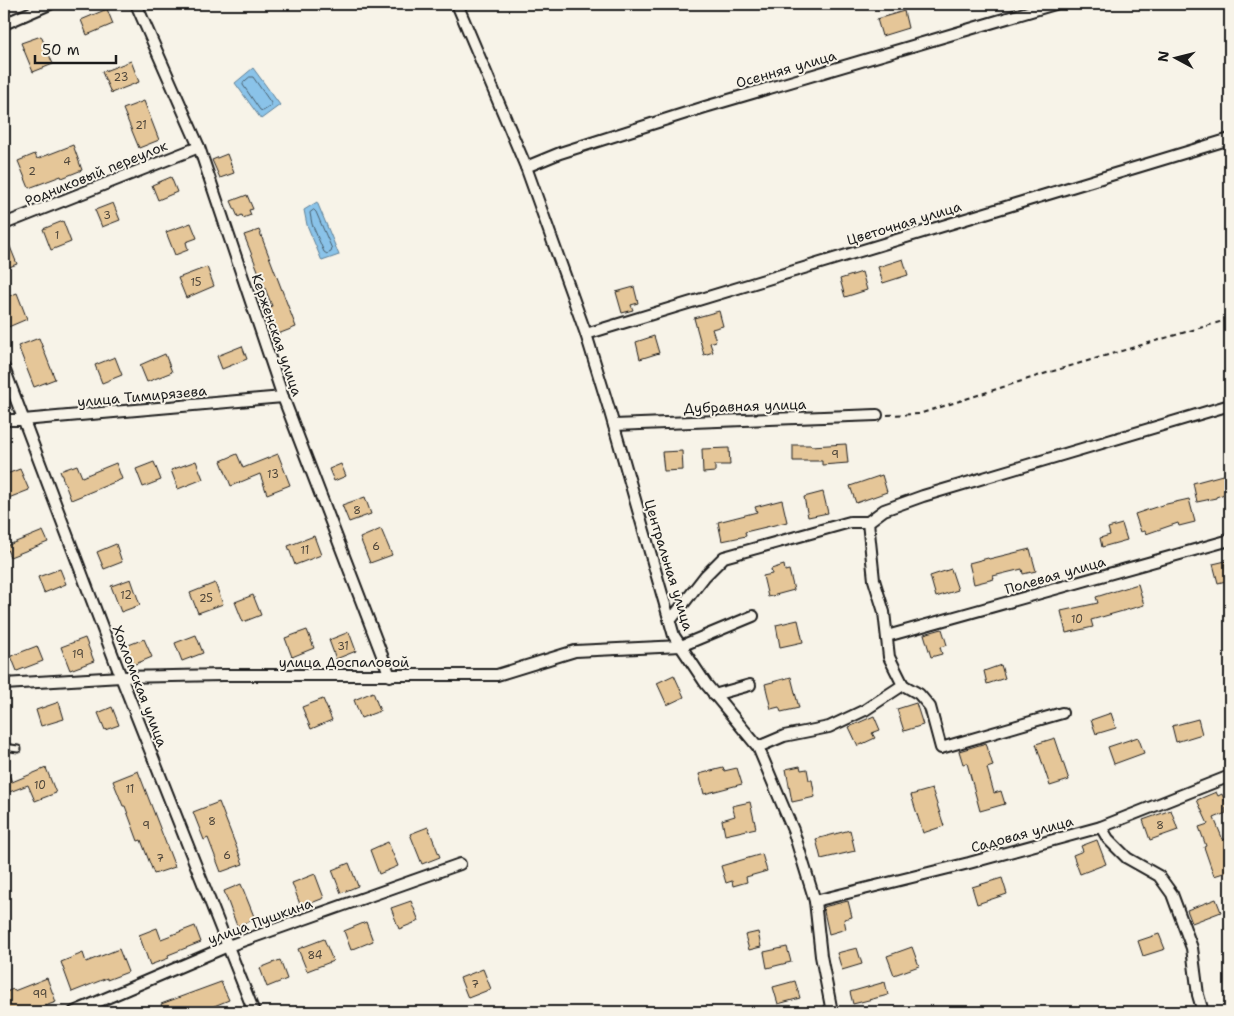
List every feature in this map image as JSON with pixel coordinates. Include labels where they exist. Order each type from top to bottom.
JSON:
[{"type":"street","points":[[4,24],[50,4]]},
{"type":"street","name":"Керженская улица","points":[[136,4],[198,147],[283,398],[390,676]]},
{"type":"street","name":"Центральная улица","points":[[457,4],[526,167],[586,334],[674,636],[714,695],[758,747],[793,830],[815,901],[820,956],[832,1012]]},
{"type":"street","name":"Осенняя улица","points":[[526,167],[560,153],[705,107],[1055,4]]},
{"type":"street","name":"Цветочная улица","points":[[586,334],[1230,139]]},
{"type":"street","name":"Родниковый переулок","points":[[4,224],[198,147]]},
{"type":"street","name":"Хохломская улица","points":[[4,368],[120,676],[254,1012]]},
{"type":"street","name":"улица Тимирязева","points":[[4,420],[283,398]]},
{"type":"street","points":[[670,622],[705,576],[724,557],[850,522],[868,522],[884,510],[923,496],[1230,405]]},
{"type":"street","name":"Дубравная улица","points":[[614,425],[877,415]]},
{"type":"street","points":[[868,522],[874,580],[884,612],[889,658],[903,686],[919,694],[930,707],[941,748],[1062,713]]},
{"type":"street","name":"Полевая улица","points":[[887,636],[1230,540]]},
{"type":"street","name":"улица Доспаловой","points":[[4,684],[120,676],[497,675],[575,651],[681,646],[753,616]]},
{"type":"street","points":[[714,695],[750,685]]},
{"type":"street","points":[[758,747],[784,736],[829,727],[865,710],[903,686]]},
{"type":"street","name":"Садовая улица","points":[[815,901],[968,863],[1101,827],[1230,776]]},
{"type":"street","points":[[1101,827],[1108,840],[1127,858],[1159,876],[1172,894],[1192,948],[1198,995],[1203,1012]]},
{"type":"street","name":"улица Пушкина","points":[[74,1012],[228,946],[460,864]]},
{"type":"lane","points":[[4,747],[18,749]]},
{"type":"path","points":[[877,415],[919,414],[1050,372],[1230,319]]},
{"type":"water","points":[[253,68],[280,105],[261,119],[235,83]]},
{"type":"water","points":[[317,202],[339,255],[322,261],[307,225],[304,210]]},
{"type":"building","points":[[107,9],[113,24],[87,35],[81,20]]},
{"type":"building","points":[[904,11],[908,28],[882,36],[877,19]]},
{"type":"building","points":[[41,36],[53,64],[33,72],[21,43]]},
{"type":"building","points":[[131,61],[139,82],[111,93],[102,72]]},
{"type":"building","points":[[144,101],[159,140],[139,148],[123,109]]},
{"type":"building","points":[[73,145],[82,170],[29,188],[18,161],[35,154],[37,159]]},
{"type":"building","points":[[227,154],[234,173],[220,178],[212,160]]},
{"type":"building","points":[[171,177],[177,192],[158,200],[152,185]]},
{"type":"building","points":[[247,195],[253,209],[249,210],[251,215],[243,218],[242,215],[238,217],[231,201]]},
{"type":"building","points":[[113,203],[120,220],[102,227],[95,210]]},
{"type":"building","points":[[63,221],[71,242],[51,250],[43,229]]},
{"type":"building","points":[[191,223],[197,238],[186,242],[188,250],[175,255],[166,232]]},
{"type":"building","points":[[259,230],[296,327],[278,334],[268,307],[272,306],[244,235]]},
{"type":"building","points":[[4,232],[17,264],[4,269]]},
{"type":"building","points":[[903,259],[908,275],[883,283],[878,267]]},
{"type":"building","points":[[207,267],[214,286],[186,298],[178,278]]},
{"type":"building","points":[[862,272],[867,290],[845,297],[840,279]]},
{"type":"building","points":[[634,287],[638,303],[631,305],[633,310],[622,313],[616,292]]},
{"type":"building","points":[[17,293],[27,319],[6,328],[4,323],[4,298]]},
{"type":"building","points":[[719,311],[723,326],[712,329],[716,341],[710,343],[713,352],[704,355],[694,318]]},
{"type":"building","points":[[654,336],[659,353],[640,359],[636,342]]},
{"type":"building","points":[[39,338],[55,379],[34,387],[18,346]]},
{"type":"building","points":[[242,346],[247,359],[222,369],[217,356]]},
{"type":"building","points":[[165,354],[172,372],[147,382],[140,365]]},
{"type":"building","points":[[115,357],[122,375],[102,383],[95,365]]},
{"type":"building","points":[[846,444],[848,463],[822,465],[822,461],[793,461],[793,445]]},
{"type":"building","points":[[729,448],[730,465],[715,465],[715,472],[703,473],[702,449]]},
{"type":"building","points":[[682,451],[683,470],[664,471],[662,452]]},
{"type":"building","points":[[237,454],[243,468],[278,454],[290,485],[267,494],[260,474],[231,486],[221,461]]},
{"type":"building","points":[[196,461],[203,479],[178,489],[171,470]]},
{"type":"building","points":[[154,462],[161,480],[143,487],[136,469]]},
{"type":"building","points":[[116,463],[122,479],[71,500],[60,471],[77,465],[82,477]]},
{"type":"building","points":[[341,464],[346,476],[334,481],[329,469]]},
{"type":"building","points":[[20,469],[29,490],[6,499],[4,475]]},
{"type":"building","points":[[1230,473],[1230,492],[1216,498],[1197,502],[1193,483]]},
{"type":"building","points":[[882,475],[887,492],[856,503],[850,486]]},
{"type":"building","points":[[823,492],[828,513],[808,517],[804,497]]},
{"type":"building","points":[[365,497],[371,514],[349,522],[342,505]]},
{"type":"building","points":[[1189,499],[1195,522],[1179,526],[1178,523],[1146,534],[1145,531],[1141,532],[1135,514]]},
{"type":"building","points":[[782,500],[787,522],[745,532],[746,536],[722,541],[718,522],[757,512],[755,507]]},
{"type":"building","points":[[1122,524],[1127,540],[1102,547],[1100,538],[1110,535],[1108,528]]},
{"type":"building","points":[[381,529],[392,555],[370,563],[360,538]]},
{"type":"building","points":[[43,531],[48,542],[10,557],[6,546]]},
{"type":"building","points":[[314,536],[321,555],[295,565],[288,546]]},
{"type":"building","points":[[116,544],[122,562],[104,569],[97,552]]},
{"type":"building","points":[[1030,549],[1036,571],[1023,574],[1022,569],[993,576],[994,579],[974,584],[969,563]]},
{"type":"building","points":[[1230,560],[1230,580],[1218,583],[1213,564]]},
{"type":"building","points":[[784,565],[785,571],[789,570],[794,590],[768,597],[763,576],[772,574],[771,569]]},
{"type":"building","points":[[60,569],[66,584],[44,593],[38,577]]},
{"type":"building","points":[[951,569],[958,590],[936,597],[930,576]]},
{"type":"building","points":[[131,579],[140,605],[121,612],[111,586]]},
{"type":"building","points":[[215,583],[223,604],[198,613],[190,593]]},
{"type":"building","points":[[1138,584],[1144,605],[1091,620],[1093,627],[1066,633],[1061,611],[1098,603],[1096,597]]},
{"type":"building","points":[[253,595],[261,615],[243,622],[235,602]]},
{"type":"building","points":[[798,620],[803,642],[780,647],[776,625]]},
{"type":"building","points":[[942,629],[947,645],[940,647],[942,654],[931,657],[924,634]]},
{"type":"building","points":[[307,630],[314,648],[292,657],[285,638]]},
{"type":"building","points":[[349,632],[356,651],[336,659],[329,640]]},
{"type":"building","points":[[196,635],[203,653],[182,661],[175,643]]},
{"type":"building","points":[[85,638],[94,661],[70,670],[61,647]]},
{"type":"building","points":[[144,639],[152,657],[133,665],[126,646]]},
{"type":"building","points":[[37,646],[43,661],[17,671],[11,656]]},
{"type":"building","points":[[1001,665],[1005,678],[987,684],[984,671]]},
{"type":"building","points":[[674,675],[684,697],[667,705],[657,683]]},
{"type":"building","points":[[791,677],[799,708],[781,712],[779,707],[771,709],[765,684]]},
{"type":"building","points":[[373,692],[380,711],[361,718],[354,700]]},
{"type":"building","points":[[323,699],[332,720],[311,729],[302,707]]},
{"type":"building","points":[[59,702],[64,719],[41,726],[36,710]]},
{"type":"building","points":[[916,703],[923,725],[904,731],[897,709]]},
{"type":"building","points":[[112,707],[119,725],[105,730],[98,713]]},
{"type":"building","points":[[1111,713],[1116,728],[1096,734],[1091,720]]},
{"type":"building","points":[[874,716],[880,730],[872,733],[875,738],[858,746],[849,727]]},
{"type":"building","points":[[1198,719],[1202,734],[1176,742],[1172,726]]},
{"type":"building","points":[[1138,737],[1144,753],[1114,764],[1108,747]]},
{"type":"building","points":[[1055,738],[1069,780],[1050,786],[1036,744]]},
{"type":"building","points":[[986,743],[993,766],[987,768],[994,793],[1001,791],[1005,804],[980,811],[967,763],[963,764],[959,751]]},
{"type":"building","points":[[4,763],[12,782],[46,768],[56,793],[35,801],[28,785],[4,794]]},
{"type":"building","points":[[800,766],[801,770],[807,769],[809,780],[812,780],[815,797],[792,802],[786,769]]},
{"type":"building","points":[[723,768],[724,771],[737,768],[742,784],[704,794],[699,774]]},
{"type":"building","points":[[138,771],[175,867],[154,874],[141,840],[138,841],[113,781]]},
{"type":"building","points":[[932,789],[944,826],[923,833],[911,795]]},
{"type":"building","points":[[1216,792],[1218,796],[1222,794],[1228,808],[1225,809],[1226,813],[1214,818],[1223,840],[1227,838],[1230,847],[1230,853],[1226,855],[1230,871],[1214,876],[1199,827],[1208,824],[1197,800]]},
{"type":"building","points":[[219,802],[243,864],[221,872],[208,838],[204,840],[193,812]]},
{"type":"building","points":[[750,802],[756,828],[725,835],[722,820],[735,816],[732,806]]},
{"type":"building","points":[[1171,810],[1178,830],[1150,840],[1143,820]]},
{"type":"building","points":[[428,827],[440,857],[422,864],[410,834]]},
{"type":"building","points":[[850,830],[855,851],[821,859],[816,839]]},
{"type":"building","points":[[1097,840],[1106,864],[1080,874],[1073,855],[1083,851],[1081,846]]},
{"type":"building","points":[[388,842],[398,866],[379,874],[370,850]]},
{"type":"building","points":[[762,854],[767,871],[746,877],[747,882],[733,886],[732,881],[726,883],[721,866]]},
{"type":"building","points":[[349,863],[358,886],[341,893],[332,870]]},
{"type":"building","points":[[315,874],[324,898],[301,907],[292,883]]},
{"type":"building","points":[[1002,878],[1007,894],[977,904],[972,887]]},
{"type":"building","points":[[241,884],[255,919],[237,926],[224,891]]},
{"type":"building","points":[[1216,899],[1221,912],[1192,923],[1187,910]]},
{"type":"building","points":[[411,901],[419,921],[399,929],[391,908]]},
{"type":"building","points":[[848,901],[852,917],[844,919],[846,929],[829,934],[823,907]]},
{"type":"building","points":[[366,922],[373,941],[351,950],[344,931]]},
{"type":"building","points":[[195,926],[201,942],[168,955],[169,958],[150,965],[139,935],[157,928],[161,939]]},
{"type":"building","points":[[758,932],[761,947],[749,950],[745,935]]},
{"type":"building","points":[[1159,934],[1165,949],[1143,956],[1138,941]]},
{"type":"building","points":[[324,939],[333,961],[307,971],[298,949]]},
{"type":"building","points":[[787,947],[791,962],[767,968],[764,952]]},
{"type":"building","points":[[912,947],[919,966],[894,975],[887,956]]},
{"type":"building","points":[[857,948],[862,964],[842,970],[837,953]]},
{"type":"building","points":[[119,949],[128,972],[72,992],[61,962],[83,953],[86,962]]},
{"type":"building","points":[[280,960],[287,979],[267,987],[260,968]]},
{"type":"building","points":[[483,969],[491,989],[468,998],[460,978]]},
{"type":"building","points":[[47,978],[56,1002],[29,1012],[4,1012],[4,993]]},
{"type":"building","points":[[795,981],[800,998],[778,1004],[773,987]]},
{"type":"building","points":[[221,982],[229,1000],[202,1011],[201,1007],[187,1012],[164,1012],[161,1004]]},
{"type":"building","points":[[885,982],[888,995],[853,1004],[850,992]]}]
